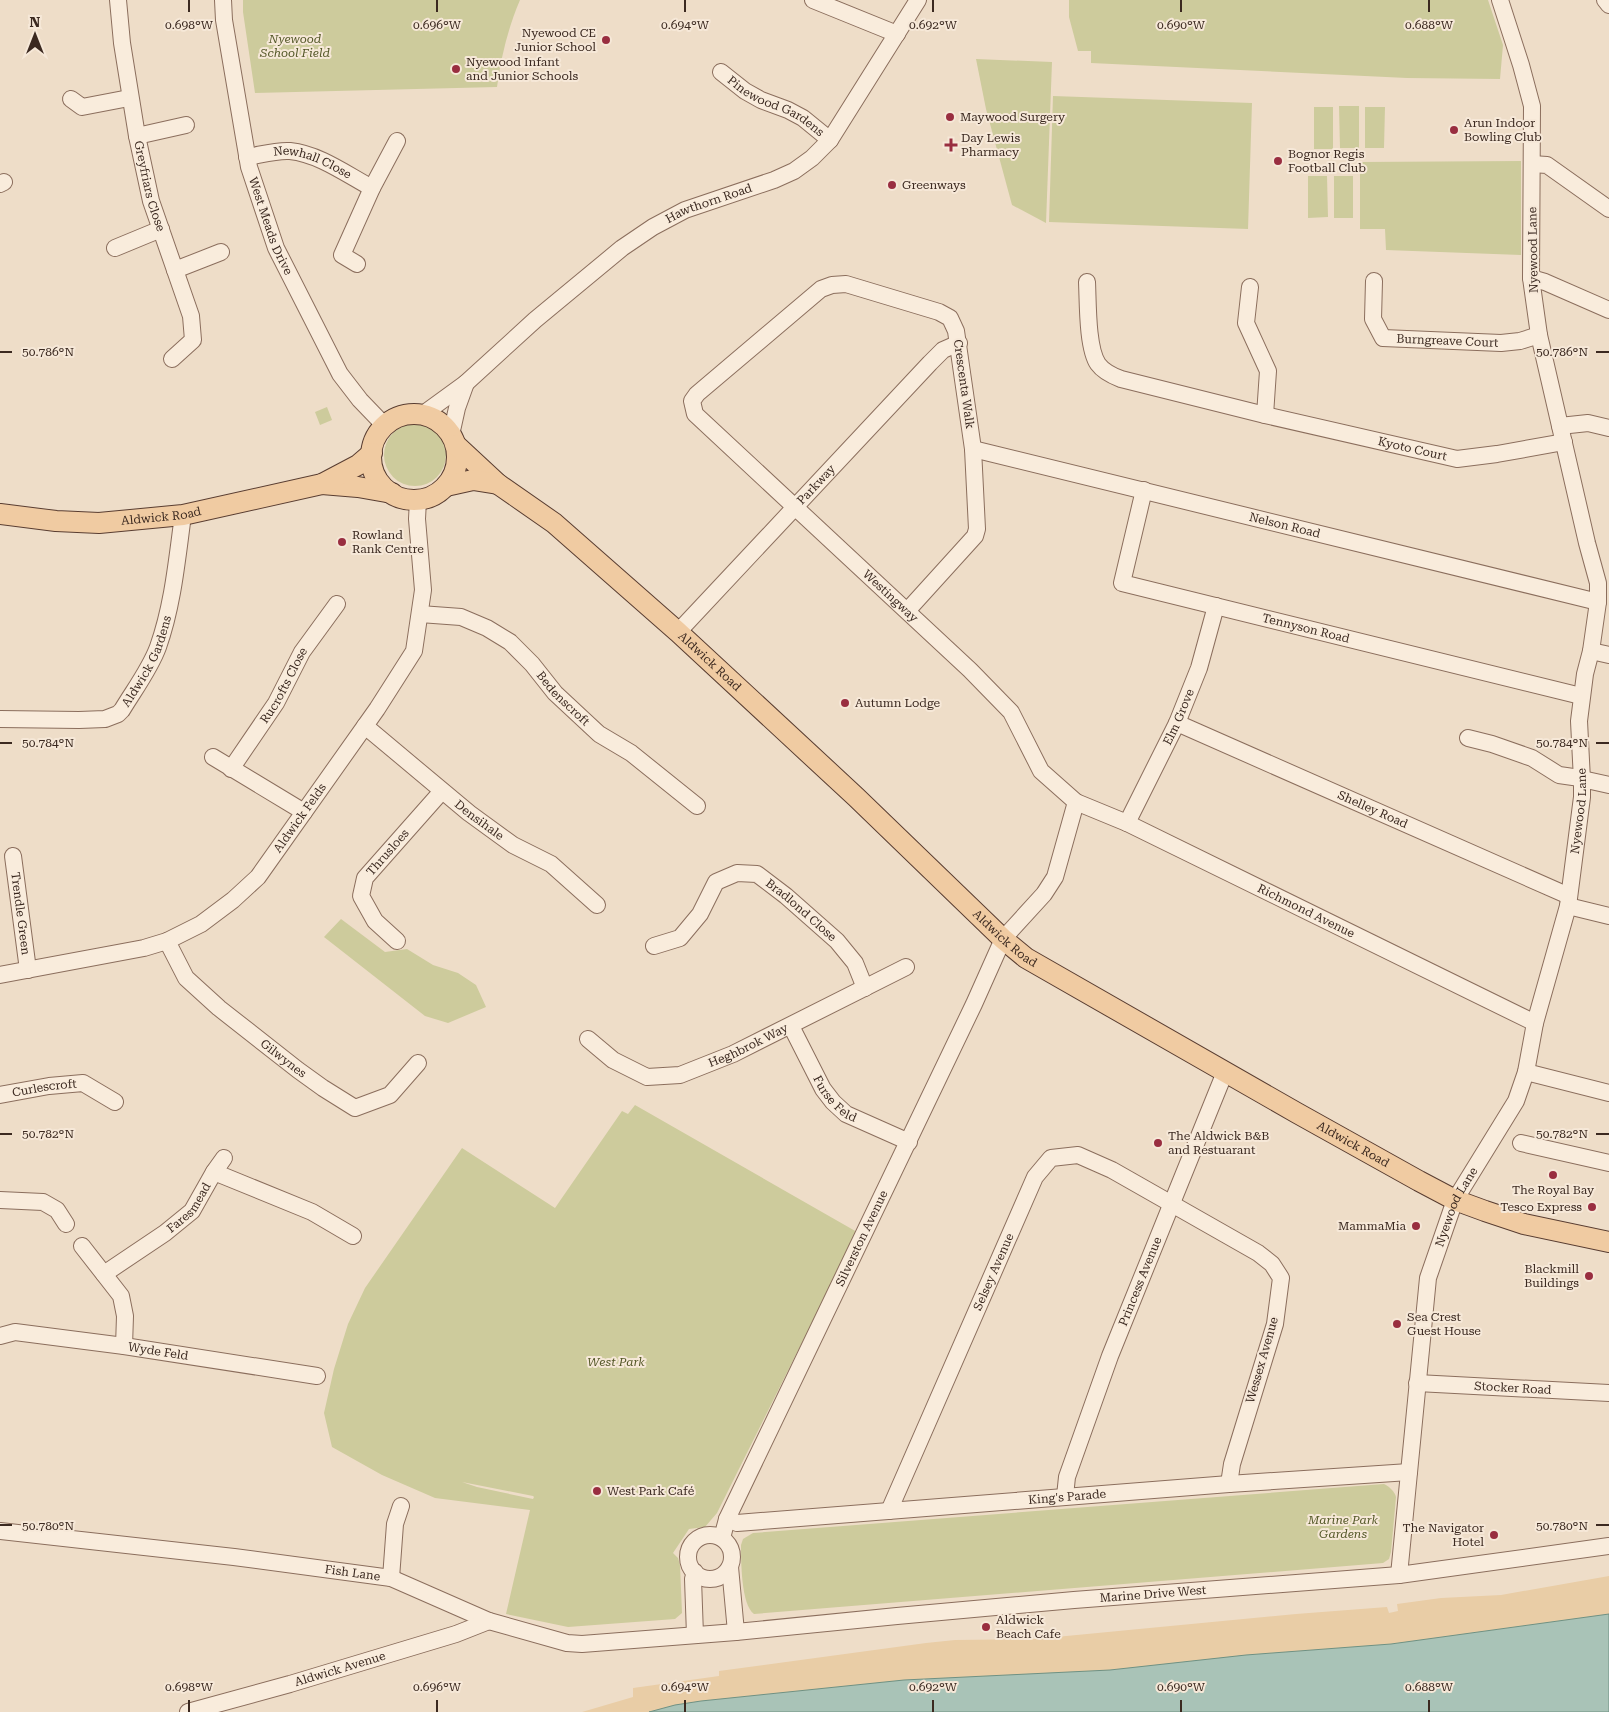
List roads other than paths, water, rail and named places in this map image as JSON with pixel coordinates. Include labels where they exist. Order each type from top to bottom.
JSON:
[{"type":"main road","points":[[322,484],[358,487],[418,500],[442,490],[451,480],[456,468],[457,456],[454,440],[444,426],[435,419],[409,414],[396,418],[385,426],[377,436],[372,453],[374,473],[381,484],[392,493]]},
{"type":"main road","name":"Aldwick Road","points":[[454,440],[498,484],[554,523],[678,632],[856,797],[1003,939],[1026,958],[1224,1072],[1455,1200],[1524,1224],[1609,1242]]},
{"type":"main road","points":[[322,484],[358,465],[372,453]]},
{"type":"main road","points":[[446,486],[473,480],[498,484]]},
{"type":"main road","name":"Aldwick Road","points":[[0,514],[56,521],[99,523],[183,516],[322,484]]},
{"type":"street","name":"Greyfriars Close","points":[[118,0],[129,98],[151,201],[191,316],[193,340],[172,359]]},
{"type":"street","name":"West Meads Drive","points":[[223,0],[224,20],[247,157],[276,248],[340,374],[360,400],[385,426]]},
{"type":"street","points":[[813,0],[846,6],[897,34]]},
{"type":"street","name":"Hawthorn Road","points":[[422,415],[466,383],[522,332],[622,248],[653,227],[685,210],[774,180],[794,171],[812,158],[830,140],[918,0]]},
{"type":"street","name":"Nyewood Lane","points":[[1399,1575],[1428,1278],[1455,1200],[1516,1101],[1526,1072],[1535,1023],[1569,901],[1582,780],[1579,721],[1581,696],[1604,579],[1562,434],[1539,335],[1531,278],[1532,106],[1500,0]]},
{"type":"street","points":[[1605,0],[1609,5]]},
{"type":"street","name":"Pinewood Gardens","points":[[721,72],[745,91],[803,118],[830,140]]},
{"type":"street","points":[[71,99],[82,107],[129,98]]},
{"type":"street","points":[[137,136],[186,125]]},
{"type":"street","points":[[357,264],[342,255],[372,188],[397,141]]},
{"type":"street","name":"Newhall Close","points":[[247,157],[288,151],[306,155],[329,164],[372,188]]},
{"type":"street","points":[[1532,164],[1546,166],[1609,209]]},
{"type":"street","points":[[115,248],[161,229]]},
{"type":"street","points":[[175,270],[221,252]]},
{"type":"street","points":[[1531,278],[1545,282],[1609,310]]},
{"type":"street","name":"Burngreave Court","points":[[1374,281],[1373,319],[1383,338],[1501,343],[1539,335]]},
{"type":"street","name":"Kyoto Court","points":[[1087,282],[1093,349],[1098,364],[1108,373],[1120,379],[1265,415],[1457,458],[1497,454],[1562,434],[1588,423],[1609,428]]},
{"type":"street","name":"Crescenta Walk","points":[[692,401],[697,394],[821,289],[832,285],[846,284],[939,312],[950,318],[959,343],[973,448],[977,523],[975,536],[907,611]]},
{"type":"street","points":[[1250,287],[1246,323],[1268,371],[1265,415]]},
{"type":"street","name":"Parkway","points":[[678,632],[942,350],[959,343]]},
{"type":"street","points":[[454,440],[457,408],[466,383]]},
{"type":"street","name":"Westingway","points":[[692,401],[695,414],[970,670],[1011,712],[1041,771],[1076,802]]},
{"type":"street","name":"Nelson Road","points":[[973,448],[1598,602]]},
{"type":"street","name":"Tennyson Road","points":[[1144,490],[1122,583],[1581,696]]},
{"type":"street","name":"Aldwick Felds","points":[[0,975],[144,948],[167,941],[201,924],[233,900],[258,877],[365,726],[414,651],[423,590],[417,519],[418,500]]},
{"type":"street","name":"Aldwick Gardens","points":[[0,719],[105,719],[118,714],[122,710],[158,648],[168,608],[183,516]]},
{"type":"street","name":"Rucrofts Close","points":[[231,769],[276,704],[302,652],[337,604]]},
{"type":"street","name":"Elm Grove","points":[[1127,823],[1176,723],[1199,668],[1216,606]]},
{"type":"street","name":"Bedenscroft","points":[[420,614],[461,617],[487,628],[510,642],[532,664],[555,693],[600,734],[631,753],[697,806]]},
{"type":"street","points":[[1591,651],[1609,655]]},
{"type":"street","name":"Shelley Road","points":[[1176,723],[1569,901],[1609,916]]},
{"type":"street","name":"Densihale","points":[[365,726],[469,813],[513,845],[551,864],[597,905]]},
{"type":"street","points":[[1468,738],[1532,758],[1558,776],[1573,777],[1609,785]]},
{"type":"street","points":[[213,757],[304,812]]},
{"type":"street","name":"Thrusloes","points":[[397,941],[375,921],[361,896],[365,878],[442,791]]},
{"type":"street","name":"Richmond Avenue","points":[[1076,802],[1127,823],[1535,1023]]},
{"type":"street","name":"Silverston Avenue","points":[[722,1538],[728,1520],[974,1004],[1003,939],[1044,894],[1055,877],[1076,802]]},
{"type":"street","name":"Trendle Green","points":[[14,856],[28,970]]},
{"type":"street","name":"Bradlond Close","points":[[654,946],[680,938],[700,914],[716,882],[737,873],[757,874],[786,896],[837,941],[855,963],[865,988]]},
{"type":"street","name":"Gilwynes","points":[[167,941],[186,978],[219,1008],[304,1075],[355,1108],[390,1095],[418,1063]]},
{"type":"street","name":"Heghbrok Way","points":[[588,1039],[613,1060],[647,1077],[680,1075],[733,1054],[906,967]]},
{"type":"street","name":"Furse Feld","points":[[791,1026],[823,1089],[833,1102],[846,1114],[908,1142]]},
{"type":"street","name":"Princess Avenue","points":[[1065,1496],[1067,1477],[1110,1356],[1224,1072]]},
{"type":"street","points":[[1526,1072],[1609,1093]]},
{"type":"street","name":"Curlescroft","points":[[0,1095],[49,1086],[83,1083],[114,1102]]},
{"type":"street","points":[[1521,1143],[1609,1163]]},
{"type":"street","name":"Selsey Avenue","points":[[889,1511],[1035,1177],[1051,1158],[1078,1155],[1112,1170],[1172,1204]]},
{"type":"street","points":[[214,1172],[224,1158]]},
{"type":"street","name":"Faresmead","points":[[104,1274],[164,1233],[192,1211],[214,1172],[312,1212],[353,1236]]},
{"type":"street","points":[[0,1200],[43,1202],[57,1210],[66,1224]]},
{"type":"street","name":"Wessex Avenue","points":[[1172,1204],[1258,1253],[1272,1264],[1281,1278],[1274,1324],[1232,1464],[1229,1484]]},
{"type":"street","points":[[82,1246],[121,1296],[125,1316],[124,1346]]},
{"type":"street","name":"Wyde Feld","points":[[0,1336],[15,1332],[124,1346],[317,1376]]},
{"type":"street","name":"Stocker Road","points":[[1417,1383],[1609,1393]]},
{"type":"street","name":"King's Parade","points":[[728,1520],[737,1523],[1065,1496],[1409,1472]]},
{"type":"street","points":[[391,1578],[395,1524],[401,1506]]},
{"type":"street","name":"Fish Lane","points":[[0,1531],[234,1557],[391,1578],[489,1621],[567,1643],[582,1644],[695,1636]]},
{"type":"street","points":[[730,1567],[726,1572],[714,1578],[701,1576],[695,1572],[691,1567],[689,1554],[695,1541],[708,1535],[722,1538],[730,1548],[736,1632]]},
{"type":"street","name":"Marine Drive West","points":[[695,1636],[1074,1600],[1399,1575],[1609,1546]]},
{"type":"street","points":[[695,1572],[695,1636]]},
{"type":"street","name":"Aldwick Avenue","points":[[188,1712],[290,1684],[456,1634],[489,1621]]},
{"type":"place","name":"Nyewood CE Junior School","points":[[606,40]]},
{"type":"place","name":"Nyewood Infant and Junior Schools","points":[[456,69]]},
{"type":"place","name":"Maywood Surgery","points":[[950,117]]},
{"type":"place","name":"Arun Indoor Bowling Club","points":[[1454,130]]},
{"type":"place","name":"Day Lewis Pharmacy","points":[[951,145]]},
{"type":"place","name":"Bognor Regis Football Club","points":[[1278,161]]},
{"type":"place","name":"Greenways","points":[[892,185]]},
{"type":"place","name":"Rowland Rank Centre","points":[[342,542]]},
{"type":"place","name":"Autumn Lodge","points":[[845,703]]},
{"type":"place","name":"The Aldwick B&B and Restuarant","points":[[1158,1143]]},
{"type":"place","name":"The Royal Bay","points":[[1553,1175]]},
{"type":"place","name":"Tesco Express","points":[[1592,1207]]},
{"type":"place","name":"MammaMia","points":[[1416,1226]]},
{"type":"place","name":"Blackmill Buildings","points":[[1589,1276]]},
{"type":"place","name":"Sea Crest Guest House","points":[[1397,1324]]},
{"type":"place","name":"West Park Café","points":[[597,1491]]},
{"type":"place","name":"The Navigator Hotel","points":[[1494,1535]]},
{"type":"place","name":"Aldwick Beach Cafe","points":[[986,1627]]},
{"type":"park label","name":"Nyewood School Field","points":[[295,46]]},
{"type":"park label","name":"West Park","points":[[616,1362]]},
{"type":"park label","name":"Marine Park Gardens","points":[[1343,1527]]}]
